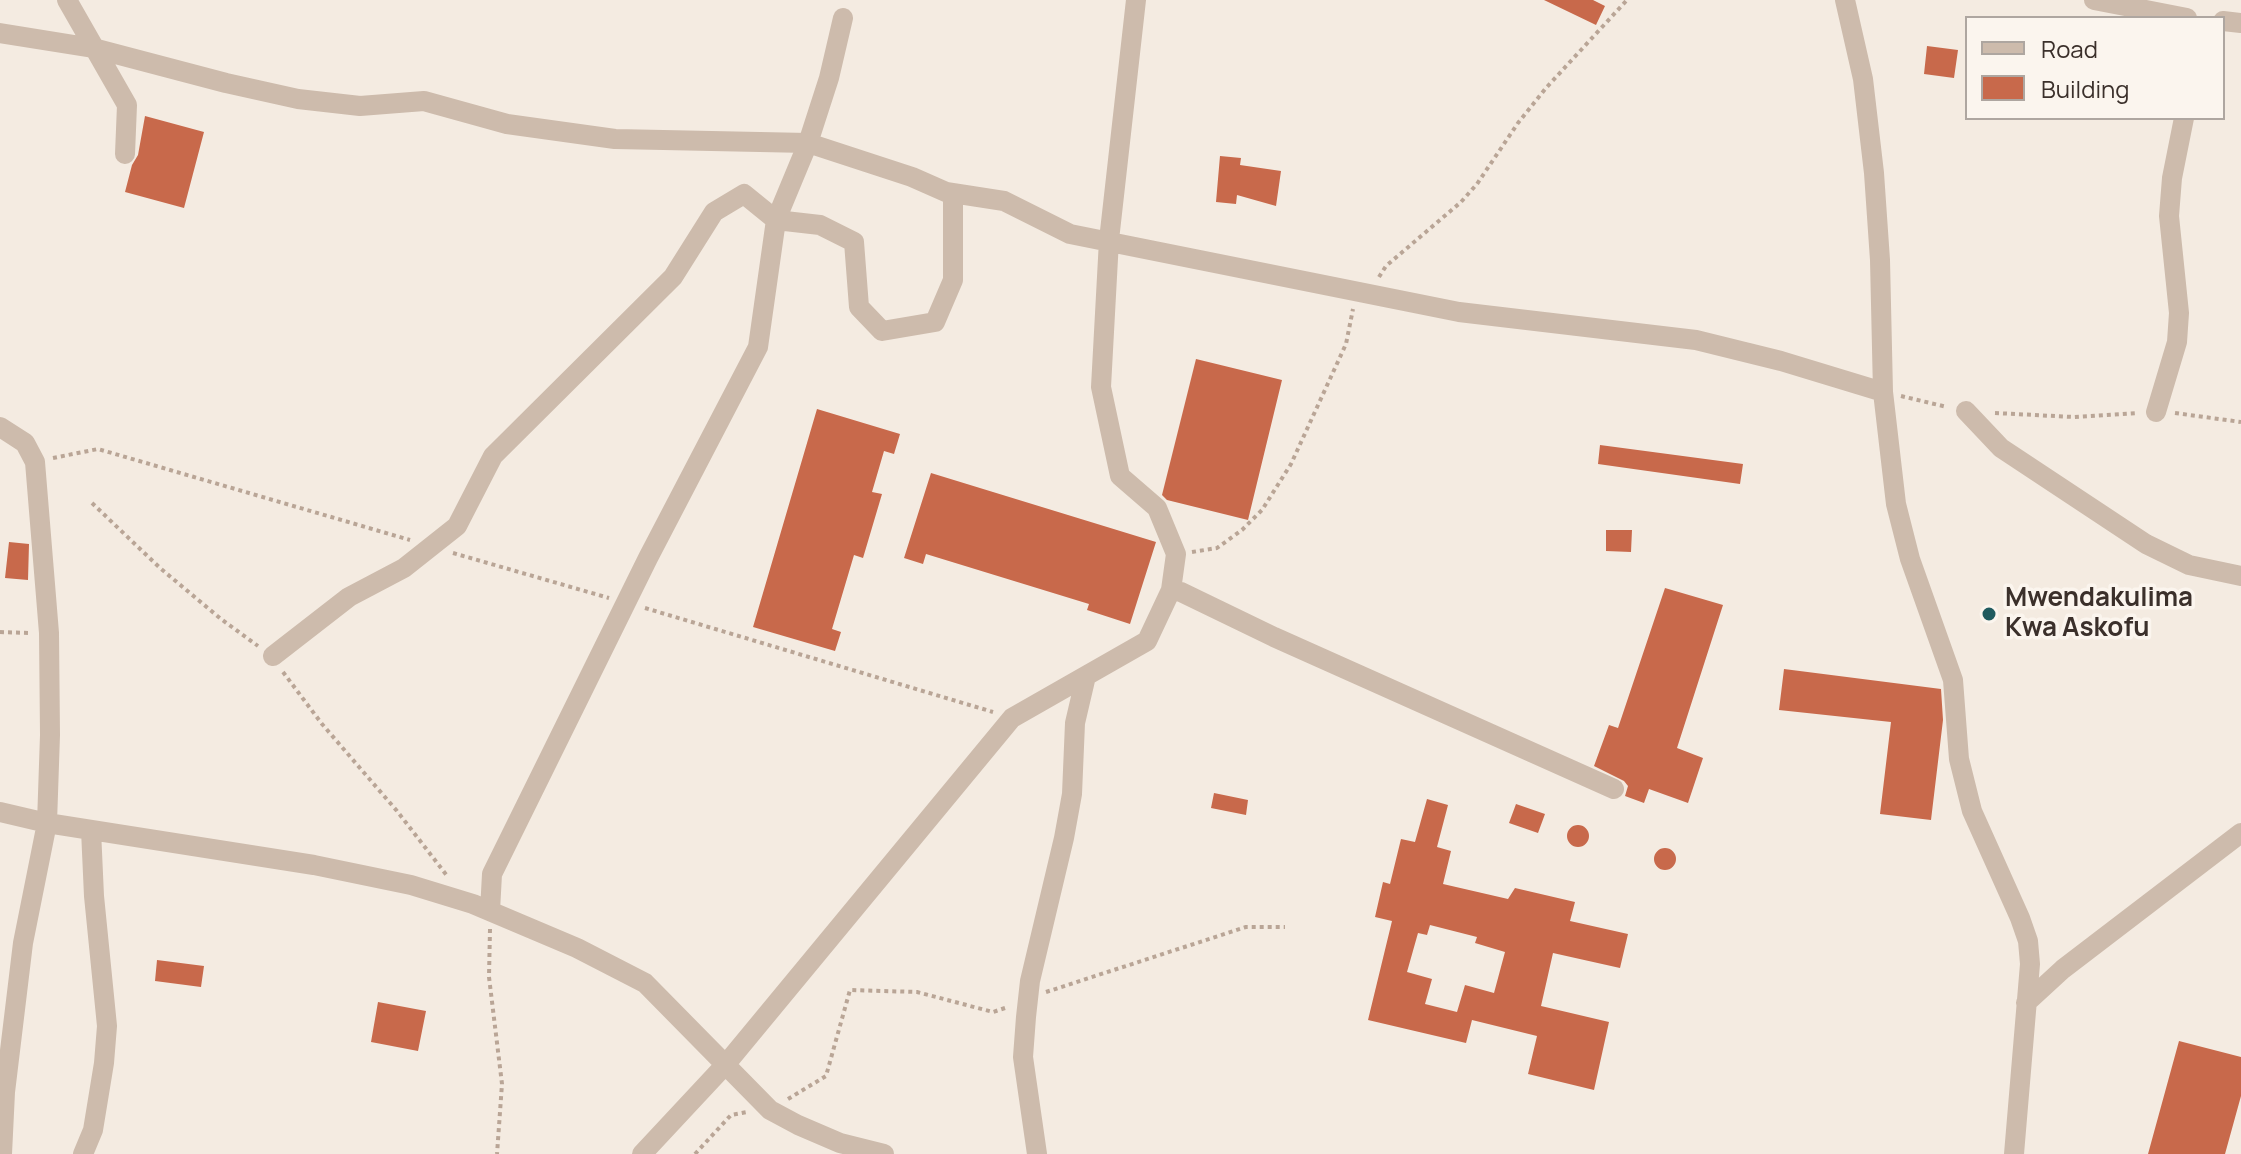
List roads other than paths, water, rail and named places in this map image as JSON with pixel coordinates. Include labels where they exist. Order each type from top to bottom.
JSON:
[{"type":"street","points":[[67,0],[127,105],[125,154]]},
{"type":"street","points":[[642,1154],[726,1064],[1012,718],[1147,641],[1171,590],[1176,554],[1157,508],[1120,476],[1101,387],[1109,240],[1136,0]]},
{"type":"street","points":[[1845,0],[1863,79],[1874,173],[1880,260],[1883,392],[1896,504],[1910,559],[1953,680],[1959,759],[1972,811],[2028,941],[2030,964],[2014,1154]]},
{"type":"street","points":[[2094,0],[2177,16]]},
{"type":"street","points":[[490,911],[492,874],[626,603],[758,347],[776,220],[808,143],[829,78],[843,18]]},
{"type":"street","points":[[0,33],[93,48],[298,99],[360,106],[424,101],[507,124],[615,139],[808,143],[953,193],[1004,201],[1070,234],[1459,312],[1696,340],[1795,365],[1883,392]]},
{"type":"street","points":[[2156,412],[2177,342],[2179,313],[2169,216],[2172,178],[2184,120]]},
{"type":"street","points":[[273,656],[349,597],[404,568],[457,526],[493,456],[673,277],[714,212],[744,194],[776,220],[820,225],[854,242],[859,307],[882,331],[935,322],[953,280],[953,193]]},
{"type":"street","points":[[1966,411],[2001,448],[2021,463],[2146,544],[2189,565],[2241,576]]},
{"type":"street","points":[[0,427],[25,443],[35,462],[49,633],[47,823],[23,943],[5,1092],[2,1154]]},
{"type":"street","points":[[1171,590],[1614,789]]},
{"type":"street","points":[[1037,1154],[1023,1057],[1026,1017],[1030,981],[1067,823],[1072,794],[1075,723],[1086,676]]},
{"type":"street","points":[[0,812],[47,823],[314,865],[411,885],[490,911],[577,948],[645,983],[770,1110],[840,1143],[884,1154]]},
{"type":"street","points":[[83,1154],[93,1130],[107,1026],[91,830]]},
{"type":"street","points":[[2026,1003],[2063,969],[2241,833]]},
{"type":"place","name":"Mwendakulima Kwa Askofu","points":[[1989,614]]}]
